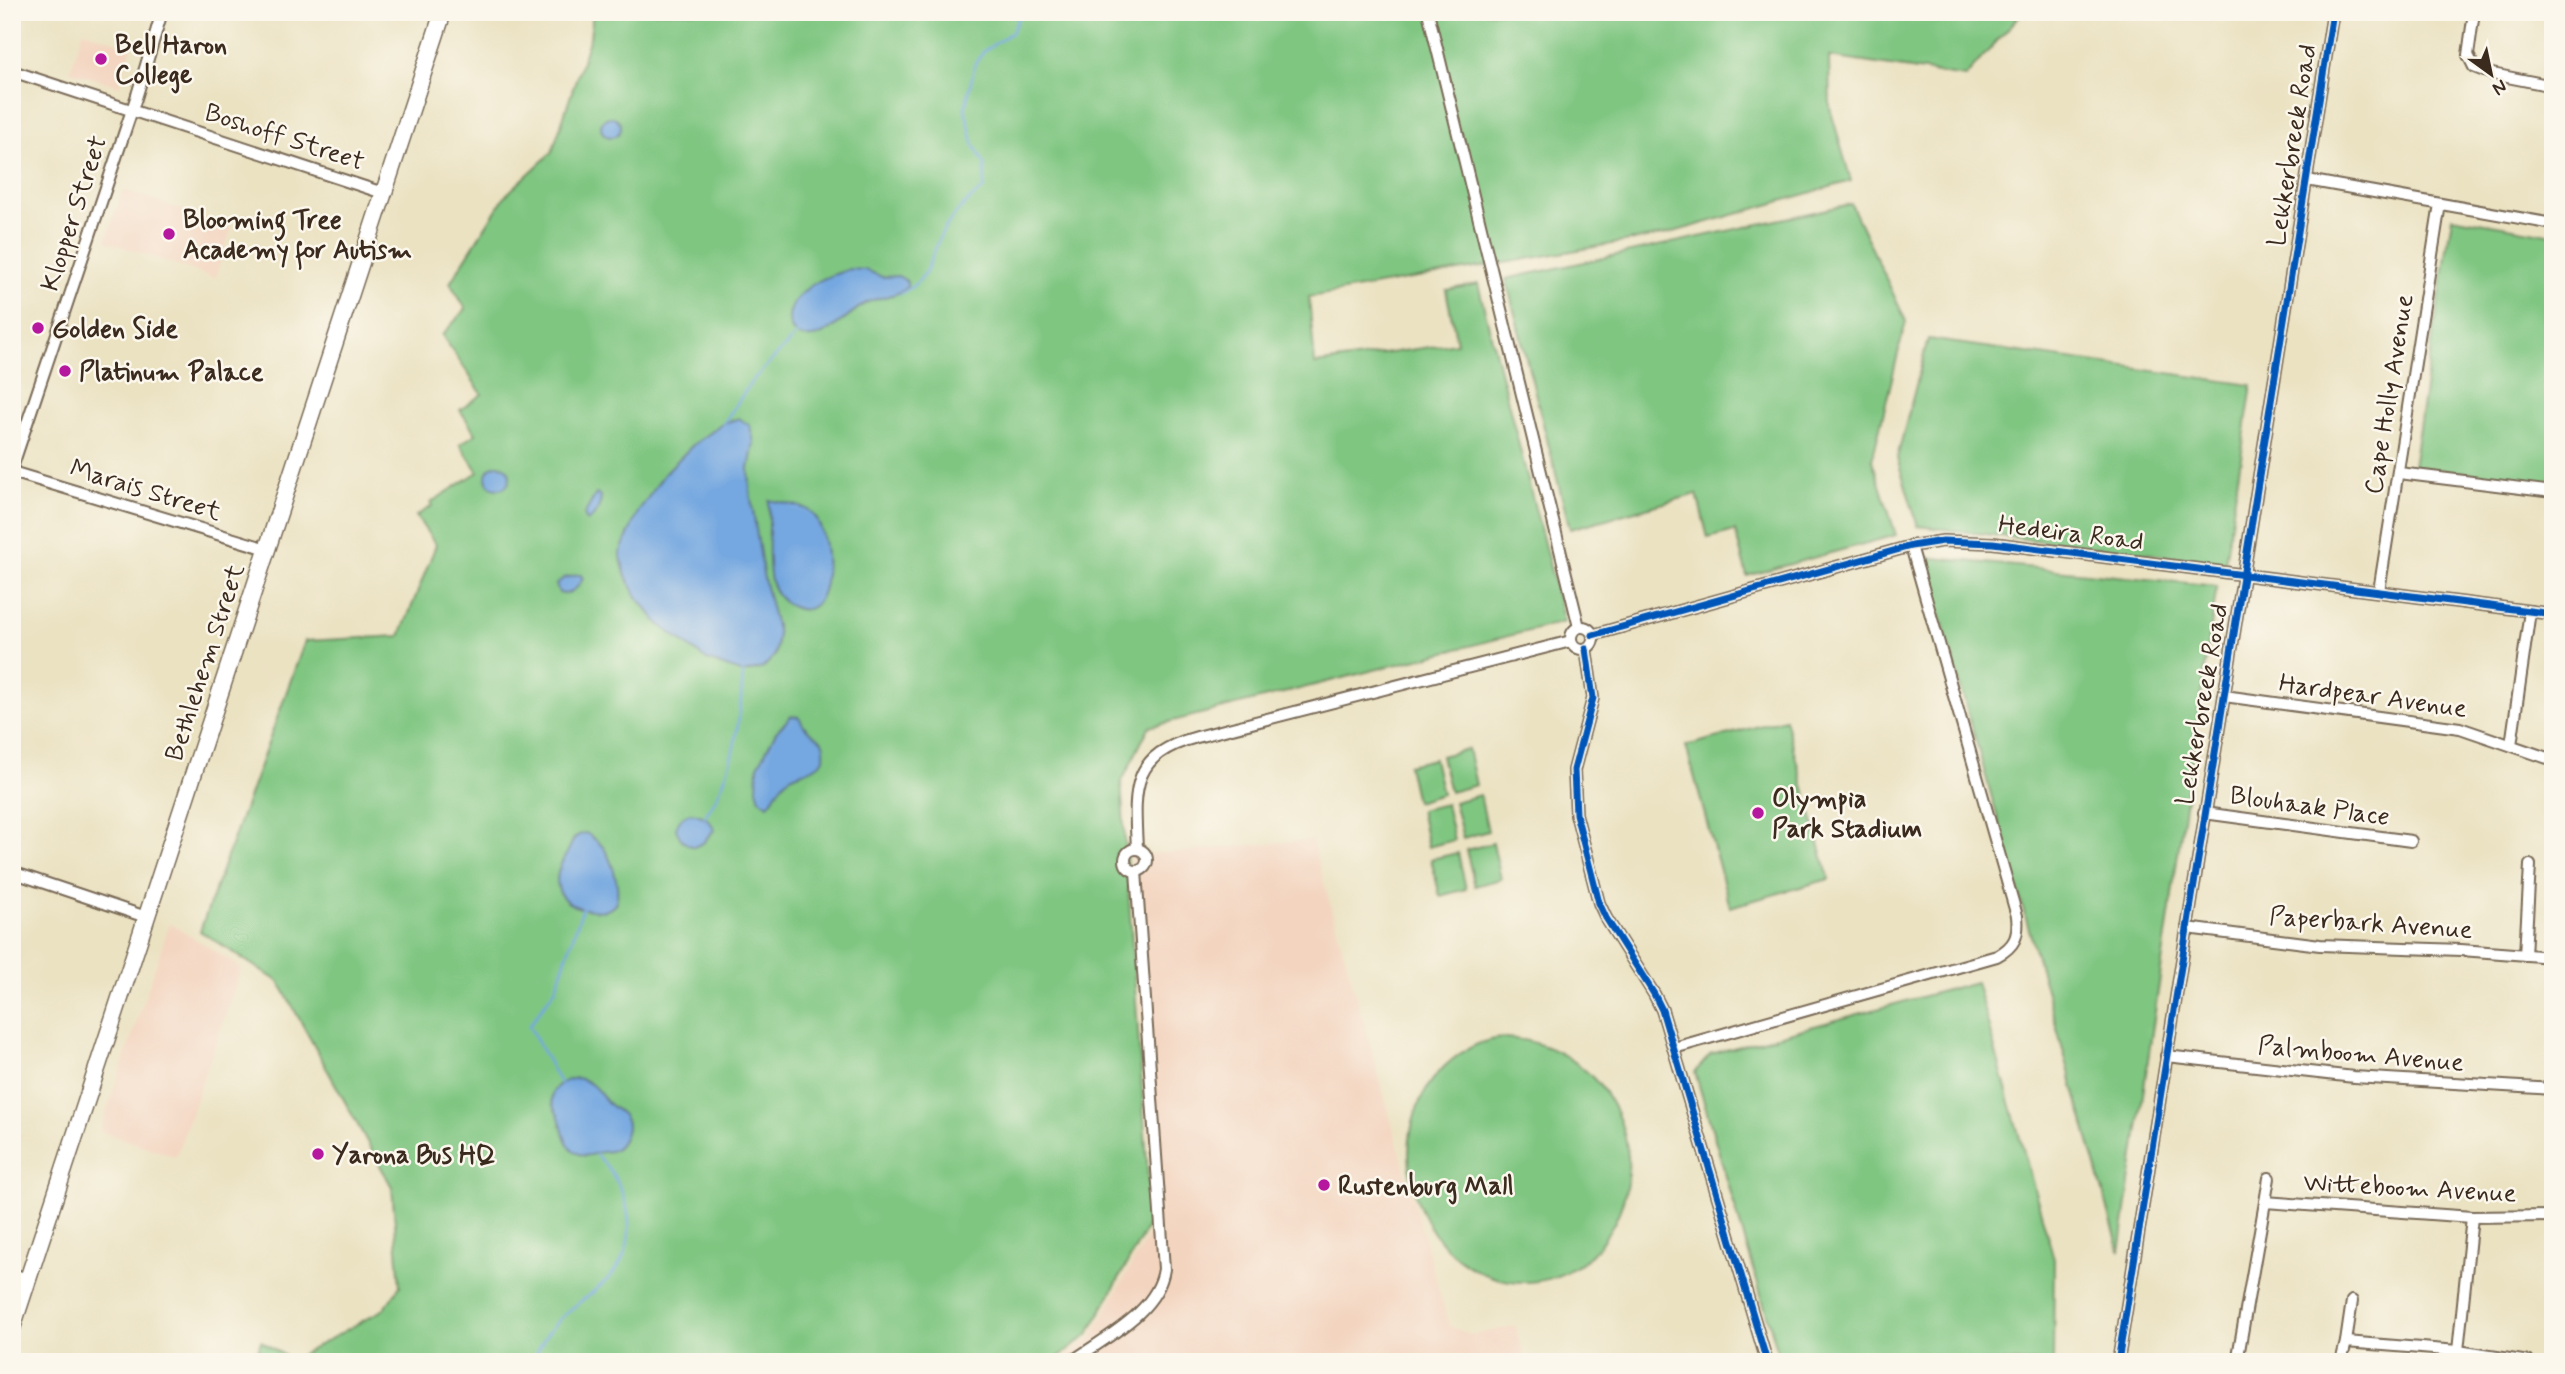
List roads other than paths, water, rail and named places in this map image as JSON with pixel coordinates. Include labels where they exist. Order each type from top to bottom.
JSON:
[{"type":"main road","name":"Bethlehem Street","points":[[12,1328],[443,12]]},
{"type":"street","name":"Klopper Street","points":[[12,470],[162,12]]},
{"type":"street","points":[[1427,12],[1579,627]]},
{"type":"street","name":"Lekkerbreek Road","points":[[2118,1362],[2333,12]]},
{"type":"street","points":[[2474,12],[2468,55],[2474,67],[2492,74],[2553,86]]},
{"type":"street","name":"Boshoff Street","points":[[12,71],[383,192]]},
{"type":"street","points":[[2307,180],[2553,224]]},
{"type":"street","name":"Cape Holly Avenue","points":[[2379,591],[2440,204]]},
{"type":"street","name":"Marais Street","points":[[12,470],[267,549]]},
{"type":"street","points":[[2399,473],[2553,492]]},
{"type":"street","name":"Hedeira Road","points":[[1592,635],[1912,546],[1943,541],[1993,543],[2553,614]]},
{"type":"street","points":[[1674,1048],[1997,956],[2008,950],[2016,940],[2019,930],[2017,916],[1912,546]]},
{"type":"street","points":[[2511,746],[2530,611]]},
{"type":"street","points":[[1579,627],[1587,628],[1592,635],[1592,644],[1586,649],[1578,649],[1571,641],[1571,634],[1579,627]]},
{"type":"street","points":[[1137,848],[1135,803],[1139,779],[1147,765],[1167,747],[1237,726],[1571,641]]},
{"type":"street","points":[[1586,649],[1593,698],[1574,770],[1576,814],[1599,903],[1614,933],[1654,994],[1674,1048],[1767,1362]]},
{"type":"street","name":"Hardpear Avenue","points":[[2224,696],[2460,728],[2553,760]]},
{"type":"street","name":"Blouhaak Place","points":[[2204,813],[2411,841]]},
{"type":"street","points":[[1137,848],[1144,851],[1147,858],[1143,869],[1136,871],[1126,867],[1124,859],[1130,850],[1137,848]]},
{"type":"street","points":[[2525,955],[2530,865]]},
{"type":"street","points":[[1071,1362],[1150,1303],[1162,1281],[1164,1269],[1136,871]]},
{"type":"street","points":[[12,872],[146,917]]},
{"type":"street","name":"Paperbark Avenue","points":[[2187,928],[2320,945],[2553,957]]},
{"type":"street","name":"Palmboom Avenue","points":[[2166,1056],[2354,1077],[2553,1089]]},
{"type":"street","name":"Witteboom Avenue","points":[[2237,1362],[2269,1178]]},
{"type":"street","name":"Witteboom Avenue","points":[[2265,1202],[2472,1217],[2553,1216]]},
{"type":"street","points":[[2458,1351],[2472,1217]]},
{"type":"street","points":[[12,1274],[28,1279]]},
{"type":"street","points":[[2341,1362],[2352,1301]]},
{"type":"street","points":[[2346,1342],[2458,1351],[2529,1362]]},
{"type":"water","points":[[611,117],[618,120],[621,127],[618,134],[611,137],[604,134],[601,127],[604,120]]},
{"type":"water","points":[[850,269],[866,270],[882,277],[898,276],[907,281],[907,287],[899,293],[868,302],[818,336],[807,337],[793,331],[789,317],[795,301],[802,293],[818,281]]},
{"type":"water","points":[[739,418],[750,426],[754,442],[749,469],[750,492],[764,579],[778,634],[775,655],[763,668],[743,673],[707,660],[659,624],[637,597],[625,574],[620,553],[638,512],[665,473],[693,445],[724,423]]},
{"type":"water","points":[[498,465],[507,468],[510,477],[507,486],[498,489],[489,486],[486,477],[489,468]]},
{"type":"water","points":[[596,494],[601,496],[600,504],[595,514],[587,521],[584,515]]},
{"type":"water","points":[[769,500],[796,505],[810,511],[823,536],[826,574],[823,591],[816,604],[805,609],[785,603],[772,585]]},
{"type":"water","points":[[581,575],[583,579],[576,588],[567,593],[559,593],[556,584],[564,578]]},
{"type":"water","points":[[791,716],[799,717],[805,727],[820,739],[824,745],[824,759],[816,766],[785,781],[768,805],[760,799],[757,789],[758,766],[776,732]]},
{"type":"water","points":[[691,813],[706,818],[714,830],[703,843],[694,847],[683,841],[676,829],[681,818]]},
{"type":"water","points":[[586,833],[603,847],[614,870],[616,899],[613,906],[607,910],[575,906],[561,895],[558,888],[558,872],[574,838]]},
{"type":"water","points":[[577,1078],[592,1085],[627,1122],[625,1136],[613,1150],[583,1156],[567,1143],[553,1106],[552,1095],[561,1083]]},
{"type":"waterway","points":[[900,294],[923,277],[949,223],[965,204],[984,188],[985,165],[973,143],[965,109],[975,64],[984,51],[1012,32],[1021,12]]},
{"type":"waterway","points":[[724,423],[752,381],[797,334]]},
{"type":"waterway","points":[[705,816],[723,784],[734,748],[743,673]]},
{"type":"waterway","points":[[560,1083],[529,1026],[556,988],[583,907]]},
{"type":"waterway","points":[[532,1362],[551,1329],[608,1279],[619,1265],[626,1249],[629,1232],[624,1198],[608,1168],[596,1155]]},
{"type":"place","name":"Bell Haron College","points":[[101,59]]},
{"type":"place","name":"Blooming Tree Academy for Autism","points":[[169,234]]},
{"type":"place","name":"Golden Side","points":[[38,328]]},
{"type":"place","name":"Platinum Palace","points":[[65,371]]},
{"type":"place","name":"Olympia Park Stadium","points":[[1758,813]]},
{"type":"place","name":"Yarona Bus HQ","points":[[318,1154]]},
{"type":"place","name":"Rustenburg Mall","points":[[1324,1185]]}]
